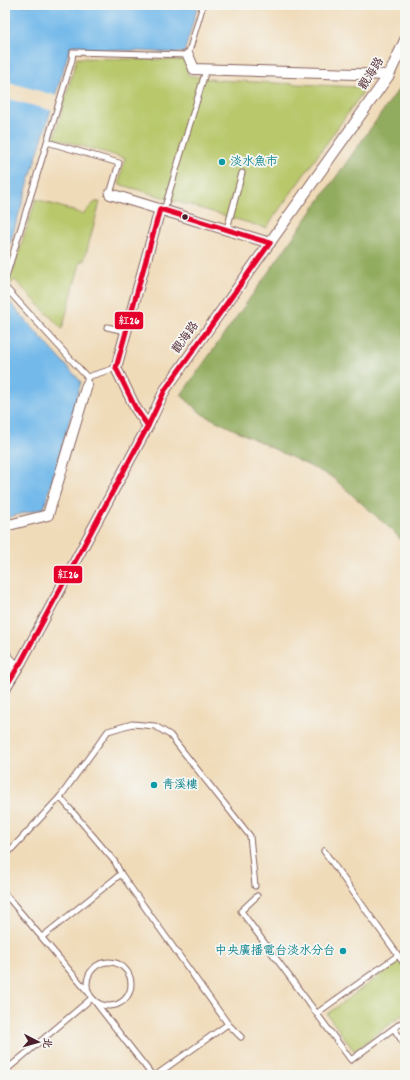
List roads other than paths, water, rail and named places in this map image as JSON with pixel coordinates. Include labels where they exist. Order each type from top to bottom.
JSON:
[{"type":"street","name":"觀海路","points":[[6,686],[18,668],[148,426],[165,390],[389,75],[405,40]]},
{"type":"street","points":[[188,55],[194,69],[389,75]]},
{"type":"street","points":[[110,194],[270,243]]},
{"type":"street","points":[[148,426],[136,409],[116,368],[125,331],[162,210]]},
{"type":"street","points":[[5,526],[48,515],[87,381]]},
{"type":"street","points":[[5,655],[18,668]]},
{"type":"lane","points":[[5,280],[72,60],[73,52],[188,55],[203,5]]},
{"type":"lane","points":[[162,210],[206,70]]},
{"type":"lane","points":[[47,142],[119,163],[110,194]]},
{"type":"lane","points":[[227,229],[242,174]]},
{"type":"lane","points":[[5,287],[87,381],[116,368]]},
{"type":"lane","points":[[107,327],[125,331]]},
{"type":"lane","points":[[5,856],[60,797],[108,731],[132,724],[155,726],[170,735],[250,836],[255,886]]},
{"type":"lane","points":[[60,797],[115,862],[120,874],[228,1024],[241,1037]]},
{"type":"lane","points":[[324,851],[397,956],[405,965]]},
{"type":"lane","points":[[42,937],[120,874]]},
{"type":"lane","points":[[5,894],[92,998],[152,1075]]},
{"type":"lane","points":[[257,896],[241,911],[352,1060],[405,1020]]},
{"type":"lane","points":[[317,1013],[397,956]]},
{"type":"lane","points":[[104,962],[111,962],[124,968],[131,981],[130,988],[123,1001],[110,1006],[102,1005],[92,998],[87,990],[86,983],[91,970],[104,962]]},
{"type":"lane","points":[[5,1071],[92,998]]},
{"type":"lane","points":[[156,1075],[228,1024]]},
{"type":"lane","points":[[394,1029],[405,1045]]},
{"type":"water","points":[[5,5],[198,5],[184,53],[70,48],[5,259]]},
{"type":"water","points":[[5,297],[81,382],[44,508],[5,518]]},
{"type":"place","name":"淡水魚市","points":[[222,162]]},
{"type":"place","name":"青溪樓","points":[[154,785]]},
{"type":"place","name":"中央廣播電台淡水分台","points":[[343,951]]}]
